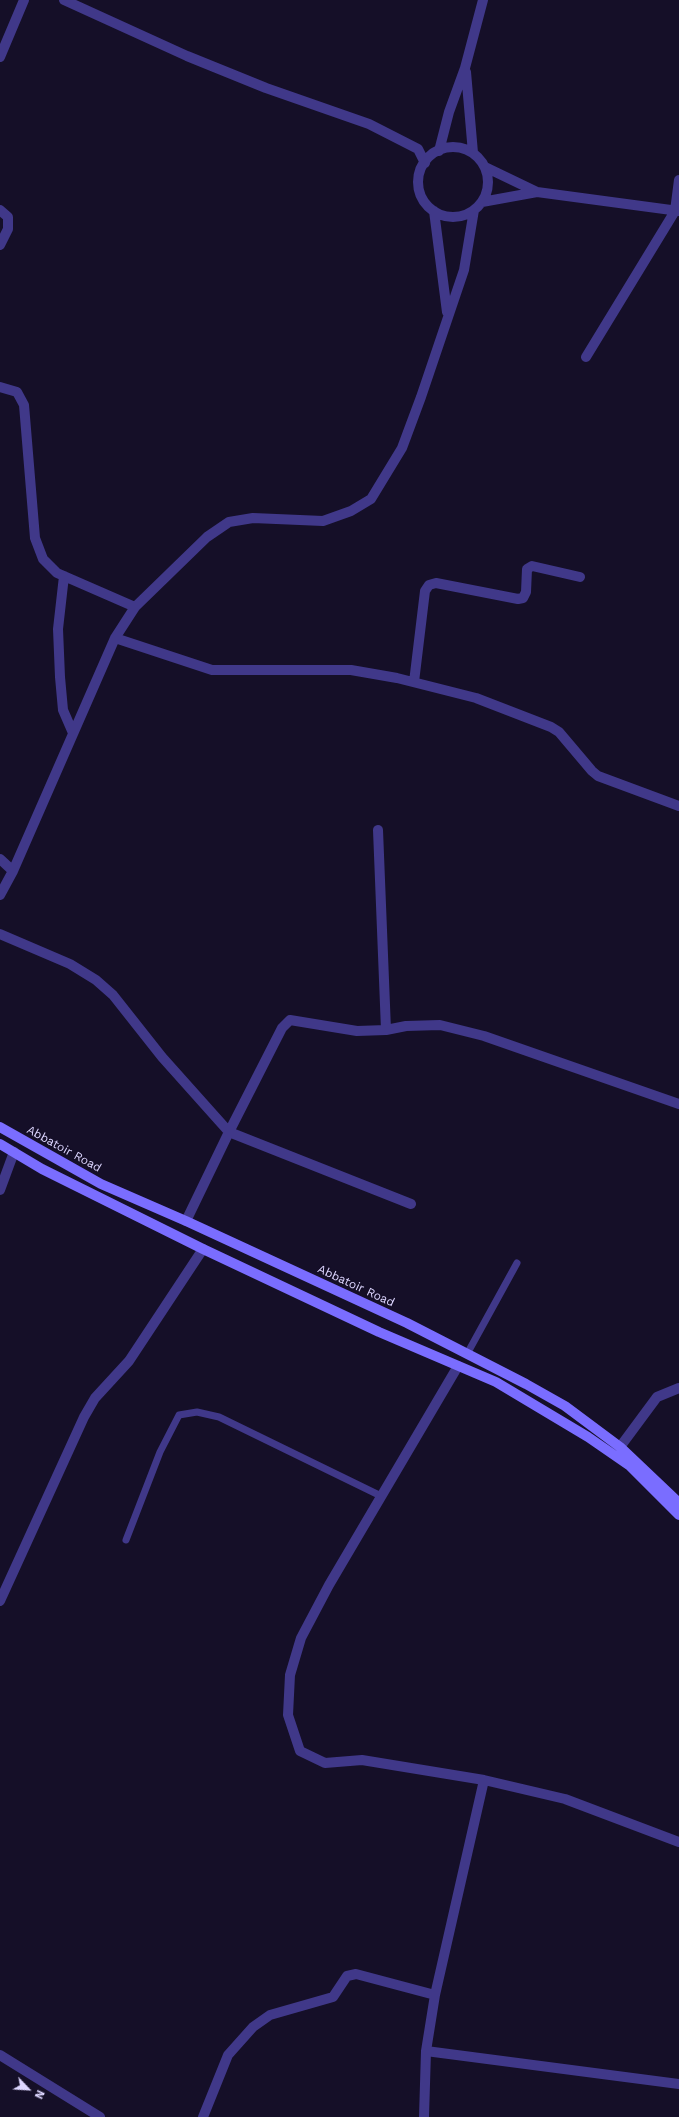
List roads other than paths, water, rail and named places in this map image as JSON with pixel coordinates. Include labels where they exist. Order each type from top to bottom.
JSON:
[{"type":"street","points":[[0,57],[24,0]]},
{"type":"street","points":[[64,0],[187,56],[266,88],[369,124],[418,149],[425,163]]},
{"type":"street","points":[[439,151],[449,112],[465,68],[483,0]]},
{"type":"street","points":[[465,68],[473,153]]},
{"type":"street","points":[[485,167],[488,185],[482,202],[474,210],[460,217],[451,217],[434,211],[422,197],[419,189],[420,175],[425,163],[439,151],[456,148],[473,153],[485,167],[538,192],[677,211]]},
{"type":"street","points":[[586,357],[677,211],[679,180]]},
{"type":"street","points":[[482,202],[538,192]]},
{"type":"street","points":[[0,210],[8,216],[8,229],[0,245]]},
{"type":"street","points":[[0,895],[13,871],[115,638],[135,607],[207,537],[229,522],[253,518],[323,521],[352,512],[371,499],[402,448],[464,270],[474,210]]},
{"type":"street","points":[[434,211],[448,315]]},
{"type":"street","points":[[0,387],[17,392],[24,405],[35,538],[43,559],[57,573],[135,607]]},
{"type":"street","points":[[414,682],[425,591],[429,585],[436,583],[518,599],[523,598],[526,592],[528,569],[532,566],[580,577]]},
{"type":"street","points":[[64,576],[58,629],[60,678],[63,710],[73,733]]},
{"type":"street","points":[[115,638],[212,670],[350,670],[414,682],[476,698],[551,727],[559,732],[598,776],[679,806]]},
{"type":"street","points":[[378,830],[386,1030]]},
{"type":"street","points":[[0,859],[13,871]]},
{"type":"street","points":[[0,934],[70,964],[96,980],[113,995],[162,1057],[229,1132],[411,1204]]},
{"type":"street","points":[[186,1221],[282,1028],[290,1020],[357,1031],[386,1030],[406,1026],[440,1026],[484,1036],[679,1104]]},
{"type":"street","name":"Abbatoir Road","points":[[0,1127],[101,1184],[186,1221],[407,1323],[565,1406],[620,1447],[679,1503]]},
{"type":"street","points":[[0,1144],[42,1169],[203,1249],[379,1332],[496,1382],[588,1437],[630,1466],[679,1515]]},
{"type":"street","points":[[0,1190],[14,1152]]},
{"type":"street","points":[[0,1601],[84,1417],[95,1398],[128,1361],[203,1249]]},
{"type":"street","points":[[458,1366],[329,1585],[301,1638],[290,1675],[288,1715],[300,1751],[325,1763],[362,1760],[484,1780],[565,1799],[679,1842]]},
{"type":"street","points":[[620,1447],[657,1397],[679,1388]]},
{"type":"street","points":[[424,2117],[426,2051],[435,1995],[484,1780]]},
{"type":"street","points":[[203,2117],[228,2055],[253,2027],[270,2015],[333,1996],[347,1976],[356,1974],[435,1995]]},
{"type":"street","points":[[426,2051],[679,2084]]},
{"type":"street","points":[[0,2055],[100,2117]]},
{"type":"lane","points":[[467,1354],[517,1263]]},
{"type":"lane","points":[[126,1540],[160,1452],[179,1415],[197,1412],[219,1417],[382,1496]]}]
